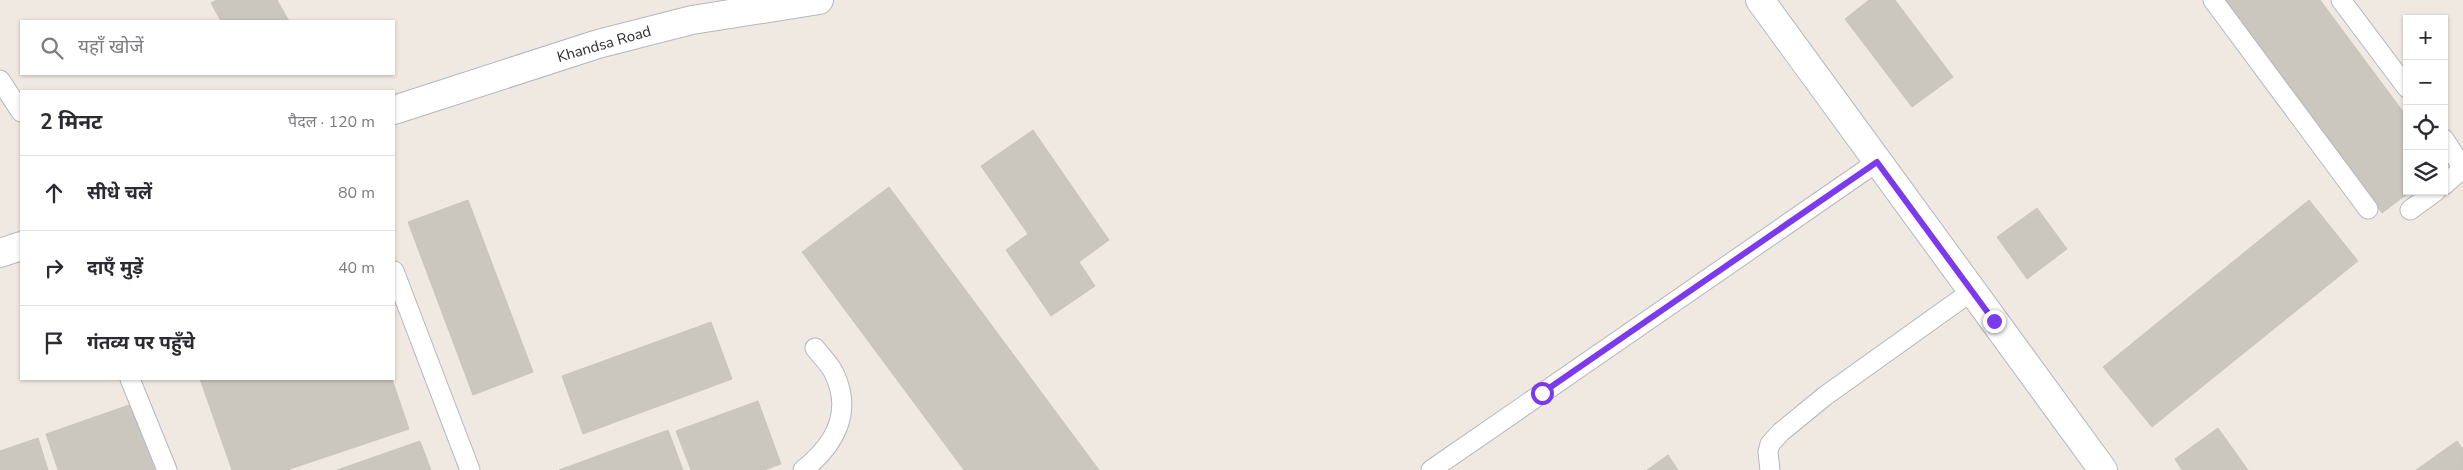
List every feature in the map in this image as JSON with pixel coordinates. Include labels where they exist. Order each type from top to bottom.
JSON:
[{"type":"street","name":"Khandsa Road","points":[[395,110],[598,44],[692,20],[819,0]]},
{"type":"street","points":[[1760,0],[2103,470]]},
{"type":"street","points":[[0,253],[20,246]]},
{"type":"lane","points":[[2213,0],[2368,209]]},
{"type":"lane","points":[[2342,0],[2403,83]]},
{"type":"lane","points":[[0,80],[20,110]]},
{"type":"lane","points":[[2448,145],[2459,162],[2460,171],[2448,182]]},
{"type":"lane","points":[[1431,470],[1877,162]]},
{"type":"lane","points":[[2410,210],[2431,195]]},
{"type":"lane","points":[[395,275],[470,470]]},
{"type":"lane","points":[[1770,470],[1768,461],[1770,444],[1781,432],[1825,396],[1972,291]]},
{"type":"lane","points":[[803,470],[824,450],[841,424],[840,390],[834,372],[815,348]]},
{"type":"lane","points":[[130,380],[167,470]]},
{"type":"building","points":[[217,0],[277,0],[288,20],[220,20],[211,3]]},
{"type":"building","points":[[1869,0],[1895,0],[1953,77],[1912,107],[1845,19]]},
{"type":"building","points":[[2225,0],[2320,0],[2403,112],[2403,195],[2406,195],[2382,213]]},
{"type":"building","points":[[1033,130],[1109,240],[1079,262],[1095,286],[1051,316],[1006,250],[1028,234],[981,166]]},
{"type":"building","points":[[889,187],[1099,470],[964,470],[802,252]]},
{"type":"building","points":[[468,200],[533,372],[473,395],[408,222]]},
{"type":"building","points":[[2309,200],[2358,261],[2152,427],[2103,367]]},
{"type":"building","points":[[2037,208],[2067,249],[2027,279],[1997,237]]},
{"type":"building","points":[[711,322],[732,379],[583,434],[562,376]]},
{"type":"building","points":[[200,380],[392,380],[409,429],[287,470],[232,470]]},
{"type":"building","points":[[758,401],[781,464],[764,470],[691,470],[676,431]]},
{"type":"building","points":[[132,404],[155,470],[58,470],[46,434]]},
{"type":"building","points":[[2218,428],[2248,470],[2182,470],[2175,459]]},
{"type":"building","points":[[668,430],[683,470],[559,470]]},
{"type":"building","points":[[38,438],[48,470],[0,470],[0,451]]},
{"type":"building","points":[[420,441],[431,470],[337,470]]},
{"type":"building","points":[[2457,441],[2463,449],[2463,470],[2416,470]]},
{"type":"building","points":[[1668,455],[1678,470],[1647,470]]},
{"type":"route","points":[[1542,393],[1877,162],[1994,321]]}]
